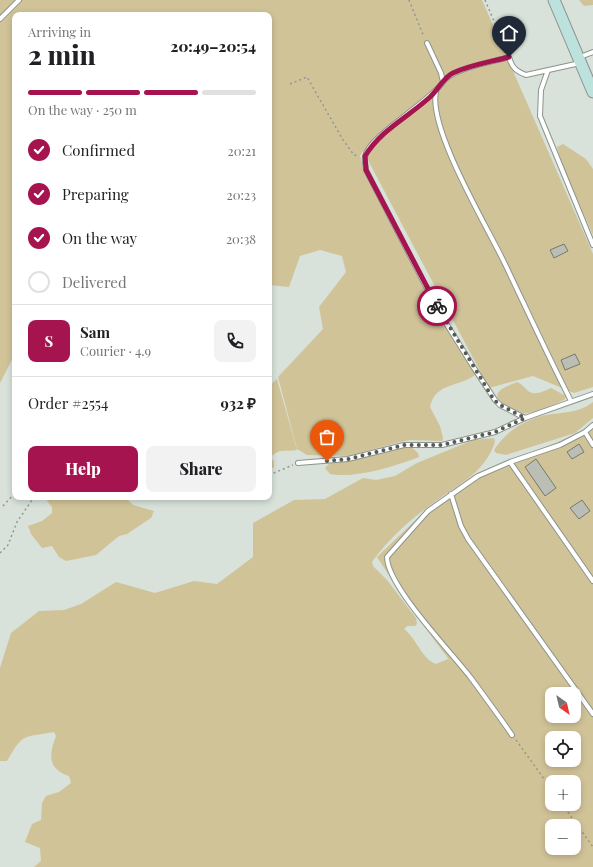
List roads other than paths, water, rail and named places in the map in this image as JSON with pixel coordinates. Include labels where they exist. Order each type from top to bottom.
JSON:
[{"type":"street","points":[[554,0],[593,92]]},
{"type":"lane","points":[[0,19],[19,0]]},
{"type":"lane","points":[[427,43],[441,73],[443,82]]},
{"type":"lane","points":[[525,418],[500,405],[494,400],[462,350],[440,312],[366,170],[365,156],[385,131],[436,92],[446,77],[454,73],[482,63],[509,57],[511,66],[517,72],[526,75],[579,60],[593,52]]},
{"type":"lane","points":[[548,70],[542,90],[540,116],[593,245]]},
{"type":"lane","points":[[436,92],[435,105],[439,124],[454,164],[504,262],[571,401]]},
{"type":"lane","points":[[298,462],[348,459],[404,445],[442,445],[495,432],[525,418],[593,394]]},
{"type":"lane","points":[[512,735],[471,677],[402,592],[387,562],[387,557],[428,511],[478,476],[510,462],[560,445],[585,432],[593,425]]},
{"type":"lane","points":[[585,432],[593,445]]},
{"type":"lane","points":[[510,462],[593,581]]},
{"type":"lane","points":[[451,494],[461,526],[468,539],[593,714]]}]
